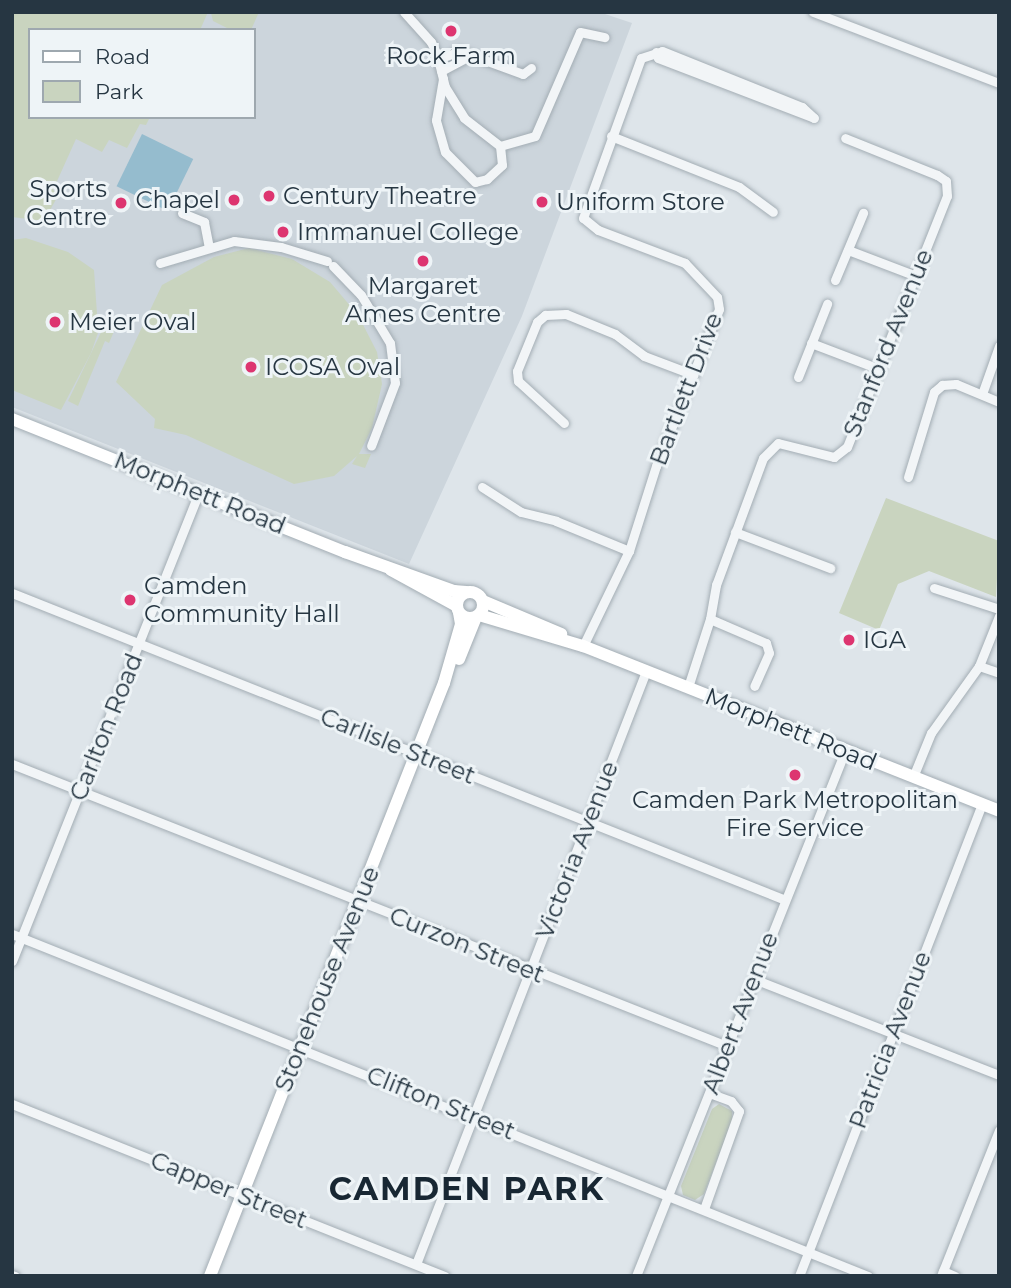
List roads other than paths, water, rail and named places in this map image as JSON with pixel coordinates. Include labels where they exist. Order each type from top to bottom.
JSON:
[{"type":"street","points":[[404,12],[422,28],[438,59],[442,75],[464,118],[500,146],[502,165],[487,179],[475,182],[445,152],[436,121],[442,75],[471,55]]},
{"type":"street","points":[[813,12],[999,83]]},
{"type":"street","points":[[500,146],[535,136],[580,32],[604,37]]},
{"type":"street","points":[[438,59],[460,51],[523,74],[531,68]]},
{"type":"street","points":[[656,52],[802,107],[814,118],[658,58],[656,52]]},
{"type":"street","name":"Bartlett Drive","points":[[583,646],[629,551],[656,466],[716,323],[717,298],[685,263],[598,230],[583,218],[641,58],[656,52]]},
{"type":"street","points":[[611,136],[739,187],[773,212]]},
{"type":"street","name":"Stanford Avenue","points":[[688,687],[710,619],[716,585],[770,448],[786,442],[824,456],[842,454],[879,369],[947,196],[946,181],[845,138]]},
{"type":"street","points":[[182,213],[204,222],[209,248]]},
{"type":"street","points":[[835,280],[863,213]]},
{"type":"street","points":[[160,262],[234,241],[281,247],[330,264],[361,295],[390,344],[396,383],[372,446]]},
{"type":"street","points":[[848,250],[916,276]]},
{"type":"street","points":[[798,377],[827,304]]},
{"type":"street","points":[[564,423],[518,381],[517,371],[537,322],[545,315],[566,314],[615,334],[644,356],[694,376]]},
{"type":"street","points":[[811,343],[879,369]]},
{"type":"street","points":[[982,394],[999,346]]},
{"type":"street","points":[[908,477],[934,392],[942,385],[956,384],[999,402]]},
{"type":"street","name":"Morphett Road","points":[[12,419],[388,567],[476,593],[483,601],[583,646],[999,811]]},
{"type":"street","points":[[482,487],[521,512],[556,521],[629,551]]},
{"type":"street","name":"Carlton Road","points":[[12,961],[17,936],[80,790],[199,492]]},
{"type":"street","points":[[735,533],[830,568]]},
{"type":"street","name":"Morphett Road","points":[[388,567],[458,610],[583,646]]},
{"type":"street","points":[[934,588],[999,609]]},
{"type":"street","points":[[458,610],[467,592]]},
{"type":"street","name":"Carlisle Street","points":[[12,593],[783,899]]},
{"type":"street","name":"Stonehouse Avenue","points":[[210,1276],[444,683],[483,601]]},
{"type":"street","name":"Stonehouse Avenue","points":[[444,683],[461,624],[458,610]]},
{"type":"street","points":[[912,777],[931,733],[979,666],[999,616]]},
{"type":"street","points":[[710,619],[766,643],[769,653],[754,686]]},
{"type":"street","points":[[979,666],[999,673]]},
{"type":"street","name":"Victoria Avenue","points":[[416,1264],[646,671]]},
{"type":"street","name":"Albert Avenue","points":[[636,1276],[783,899],[845,751]]},
{"type":"street","name":"Curzon Street","points":[[12,764],[530,971],[727,1046]]},
{"type":"street","name":"Patricia Avenue","points":[[799,1276],[982,804]]},
{"type":"street","name":"Clifton Street","points":[[17,936],[474,1116],[869,1276]]},
{"type":"street","points":[[754,979],[999,1075]]},
{"type":"street","points":[[704,1209],[739,1111],[731,1101],[709,1093]]},
{"type":"street","name":"Capper Street","points":[[12,1104],[445,1276]]},
{"type":"street","points":[[955,1276],[942,1273],[999,1130]]},
{"type":"water","points":[[142,134],[193,159],[168,211],[117,186]]},
{"type":"place","name":"Rock Farm","points":[[451,31]]},
{"type":"place","name":"Century Theatre","points":[[269,196]]},
{"type":"place","name":"Chapel","points":[[234,200]]},
{"type":"place","name":"Uniform Store","points":[[542,202]]},
{"type":"place","name":"Sports Centre","points":[[121,203]]},
{"type":"place","name":"Immanuel College","points":[[283,232]]},
{"type":"place","name":"Margaret Ames Centre","points":[[423,261]]},
{"type":"place","name":"Meier Oval","points":[[55,322]]},
{"type":"place","name":"ICOSA Oval","points":[[251,367]]},
{"type":"place","name":"Camden Community Hall","points":[[130,600]]},
{"type":"place","name":"IGA","points":[[849,640]]},
{"type":"place","name":"Camden Park Metropolitan Fire Service","points":[[795,775]]},
{"type":"district","name":"CAMDEN PARK","points":[[467,1189]]}]
